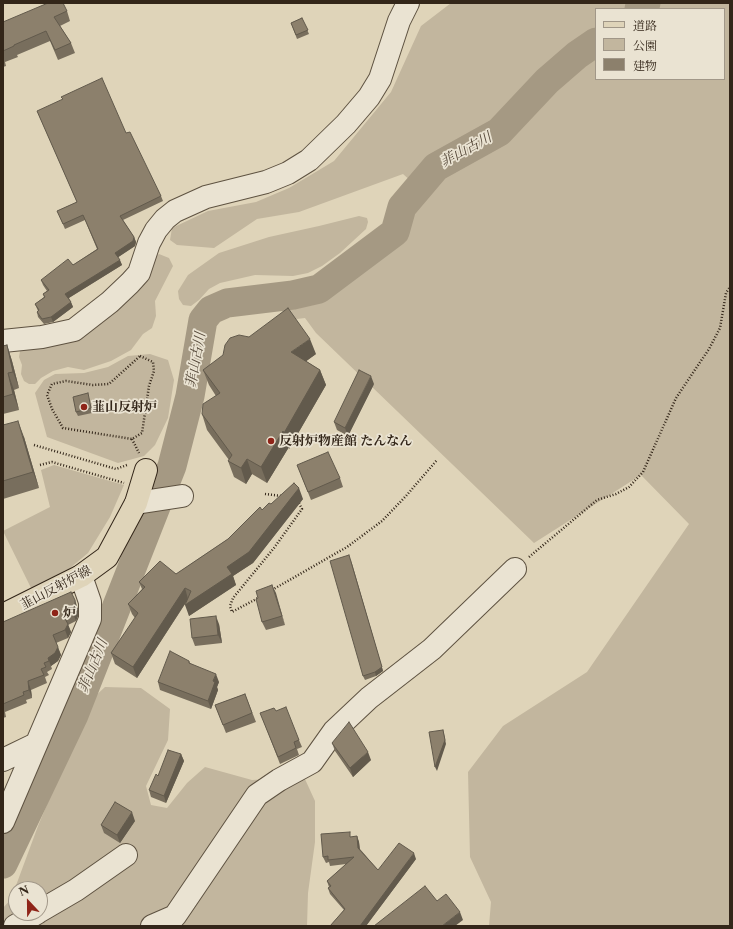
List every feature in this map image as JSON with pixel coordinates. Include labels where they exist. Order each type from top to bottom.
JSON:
[{"type":"main road","name":"韮山反射炉線","points":[[3,615],[81,576],[107,557],[143,491]]},
{"type":"street","points":[[3,341],[42,337],[74,330],[110,302],[139,273],[144,255],[156,230],[165,219],[175,211],[206,197],[266,182],[288,173],[309,160],[346,124],[369,97],[380,79],[399,21],[408,3]]},
{"type":"street","points":[[143,491],[182,496]]},
{"type":"street","points":[[152,926],[175,916],[257,795],[279,780],[312,762],[339,726],[369,698],[432,649],[515,570]]},
{"type":"street","points":[[3,822],[90,619],[90,602],[81,576]]},
{"type":"street","points":[[3,760],[36,744]]},
{"type":"street","points":[[48,906],[76,890],[126,855]]},
{"type":"path","points":[[515,570],[597,500],[616,494],[629,487],[643,472],[676,398],[709,349],[720,328],[726,293],[730,287]]},
{"type":"path","points":[[140,356],[153,362],[154,371],[149,386],[142,433],[132,439],[63,428],[52,409],[47,395],[52,384],[66,381],[93,385],[109,384],[140,356]]},
{"type":"path","points":[[34,445],[116,469],[133,464],[139,464],[143,491],[52,462],[40,465]]},
{"type":"path","points":[[267,593],[347,547],[382,521],[437,460]]},
{"type":"path","points":[[265,494],[286,497]]},
{"type":"path","points":[[260,596],[232,612],[230,606],[238,592],[274,548],[302,509],[300,502],[293,498]]},
{"type":"green space","points":[[451,3],[730,3],[730,926],[489,926],[491,902],[470,857],[468,772],[503,726],[587,672],[689,524],[641,475],[534,543],[316,333],[305,318],[280,321],[283,308],[327,293],[400,239],[423,192],[403,174],[299,212],[257,219],[214,248],[177,245],[170,240],[172,228],[208,211],[256,202],[289,188],[334,161],[391,92],[421,26]]},
{"type":"green space","points":[[359,216],[367,218],[368,222],[366,229],[340,253],[322,266],[308,273],[293,276],[255,275],[220,283],[209,289],[191,306],[183,305],[179,299],[178,291],[188,275],[219,253],[269,237]]},
{"type":"green space","points":[[159,254],[169,258],[173,266],[155,301],[156,316],[152,328],[143,334],[131,350],[111,361],[84,370],[68,367],[53,371],[41,378],[35,384],[29,384],[24,381],[21,374],[22,365],[19,357],[20,351],[38,343]]},
{"type":"green space","points":[[150,354],[168,360],[174,380],[168,418],[155,445],[144,456],[118,463],[47,437],[35,393],[44,380],[55,374],[84,373],[108,367],[128,356]]},
{"type":"green space","points":[[54,465],[124,485],[110,517],[88,553],[63,574],[32,590],[3,531],[50,507],[41,470]]},
{"type":"green space","points":[[105,687],[141,688],[170,709],[168,740],[146,786],[151,805],[167,808],[187,783],[205,767],[252,780],[304,777],[315,801],[315,842],[308,893],[307,926],[3,926],[3,908],[8,902],[8,921],[48,921],[48,881],[18,881],[38,826],[90,701]]},
{"type":"building","points":[[48,3],[63,3],[67,11],[54,17],[71,43],[55,50],[46,31],[3,51],[3,22]]},
{"type":"building","points":[[302,18],[308,30],[296,35],[291,23]]},
{"type":"building","points":[[102,78],[126,133],[130,132],[161,196],[120,216],[134,237],[133,241],[115,253],[120,260],[65,294],[71,302],[51,317],[42,319],[37,312],[39,310],[35,304],[45,297],[43,294],[49,290],[41,280],[68,259],[73,265],[98,249],[83,215],[63,224],[57,211],[77,202],[37,111],[63,99],[61,97]]},
{"type":"building","points":[[288,308],[310,339],[291,352],[320,370],[284,433],[283,431],[261,467],[247,459],[241,468],[228,461],[232,455],[202,414],[203,404],[220,393],[203,370],[223,355],[225,345],[230,338],[239,335],[249,337]]},
{"type":"building","points":[[7,345],[13,372],[8,373],[13,394],[3,397],[3,346]]},
{"type":"building","points":[[359,370],[371,376],[345,428],[334,422]]},
{"type":"building","points":[[88,393],[91,408],[76,412],[73,397]]},
{"type":"building","points":[[18,421],[33,472],[3,481],[3,425]]},
{"type":"building","points":[[328,452],[340,478],[308,492],[297,465]]},
{"type":"building","points":[[294,483],[299,488],[249,552],[227,567],[232,574],[185,605],[191,591],[185,588],[133,667],[111,653],[138,613],[128,604],[145,587],[139,582],[160,561],[176,574],[228,539],[260,507],[262,510],[269,503],[271,504]]},
{"type":"building","points":[[349,555],[382,667],[375,672],[363,676],[330,561]]},
{"type":"building","points":[[272,585],[282,616],[262,622],[256,599],[258,598],[256,591]]},
{"type":"building","points":[[71,592],[75,600],[75,608],[73,613],[64,617],[68,624],[65,630],[53,635],[58,647],[55,653],[48,658],[49,661],[44,663],[46,667],[41,669],[44,675],[28,681],[29,690],[23,692],[24,695],[3,704],[3,622]]},
{"type":"building","points":[[216,616],[218,635],[192,638],[190,619]]},
{"type":"building","points":[[170,651],[189,661],[189,663],[216,674],[213,681],[215,682],[208,701],[158,682]]},
{"type":"building","points":[[245,694],[252,713],[223,725],[215,705]]},
{"type":"building","points":[[286,707],[299,740],[294,742],[296,748],[278,757],[260,713],[274,708],[276,711]]},
{"type":"building","points":[[349,722],[368,752],[350,768],[332,743]]},
{"type":"building","points":[[443,730],[445,740],[435,767],[429,732]]},
{"type":"building","points":[[168,750],[181,754],[164,796],[149,790],[156,774],[158,776]]},
{"type":"building","points":[[115,802],[132,812],[117,835],[101,825]]},
{"type":"building","points":[[350,832],[350,837],[357,836],[358,848],[378,870],[399,843],[414,853],[360,926],[330,926],[345,909],[328,888],[331,886],[327,881],[354,857],[328,860],[328,856],[323,857],[321,834]]},
{"type":"building","points":[[425,886],[437,901],[446,894],[460,912],[442,926],[374,926]]},
{"type":"waterway","name":"菲山古川","points":[[640,8],[646,3]]},
{"type":"waterway","name":"菲山古川","points":[[3,864],[74,715],[172,466],[190,396],[203,320],[211,310],[227,303],[293,295],[319,289],[395,232],[402,207],[436,167],[499,132],[547,81],[577,55],[595,43]]},
{"type":"place","name":"韮山反射炉","points":[[84,407]]},
{"type":"place","name":"反射炉物産館 たんなん","points":[[271,441]]},
{"type":"place","name":"炉","points":[[55,613]]}]
